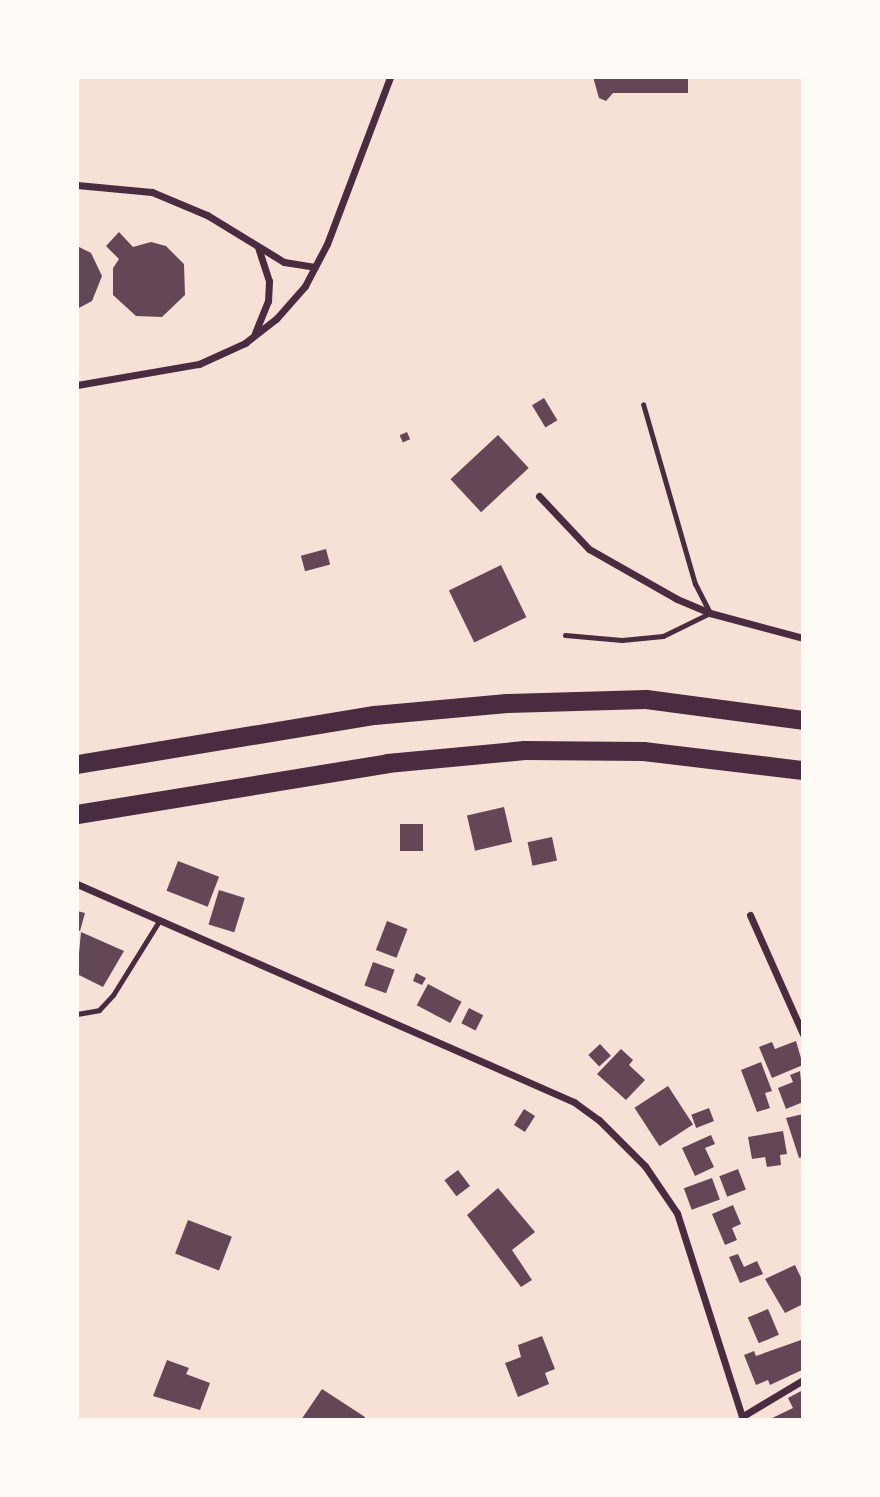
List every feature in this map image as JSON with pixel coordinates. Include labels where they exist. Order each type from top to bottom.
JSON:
[{"type":"highway","points":[[77,764],[374,715],[506,704],[646,699],[803,720]]},
{"type":"highway","points":[[77,814],[387,763],[524,750],[643,751],[803,770]]},
{"type":"street","points":[[77,385],[199,363],[254,336],[290,303],[315,267],[390,77]]},
{"type":"street","points":[[77,185],[152,192],[207,215],[284,262],[315,267]]},
{"type":"street","points":[[254,336],[268,301],[269,281],[257,247]]},
{"type":"street","points":[[539,496],[589,550],[709,613],[803,638]]},
{"type":"street","points":[[77,884],[574,1102],[599,1119],[645,1166],[677,1213],[743,1418],[803,1380]]},
{"type":"street","points":[[750,915],[803,1034]]},
{"type":"lane","points":[[565,635],[622,640],[663,636],[709,613],[695,584],[643,404]]},
{"type":"lane","points":[[77,1014],[99,1010],[113,995],[159,921]]},
{"type":"building","points":[[593,77],[688,77],[688,93],[613,93],[606,101],[599,98]]},
{"type":"building","points":[[119,232],[133,247],[151,242],[166,246],[184,264],[185,295],[162,317],[136,316],[113,295],[113,268],[119,259],[106,246]]},
{"type":"building","points":[[77,246],[91,253],[102,276],[92,301],[77,309]]},
{"type":"building","points":[[544,398],[557,420],[545,427],[532,405]]},
{"type":"building","points":[[407,432],[410,439],[403,442],[400,435]]},
{"type":"building","points":[[498,435],[529,468],[481,512],[450,479]]},
{"type":"building","points":[[326,549],[330,564],[305,571],[301,556]]},
{"type":"building","points":[[501,565],[526,617],[474,643],[449,590]]},
{"type":"building","points":[[504,807],[512,842],[475,851],[467,816]]},
{"type":"building","points":[[400,824],[423,824],[423,851],[400,851]]},
{"type":"building","points":[[552,837],[557,860],[533,866],[528,842]]},
{"type":"building","points":[[178,861],[219,877],[208,907],[167,891]]},
{"type":"building","points":[[219,890],[245,898],[234,932],[208,924]]},
{"type":"building","points":[[77,911],[85,913],[80,931],[77,930]]},
{"type":"building","points":[[387,921],[408,929],[396,958],[376,950]]},
{"type":"building","points":[[81,932],[124,951],[103,987],[77,974]]},
{"type":"building","points":[[373,962],[395,970],[386,993],[364,985]]},
{"type":"building","points":[[416,973],[426,978],[422,985],[413,981]]},
{"type":"building","points":[[428,984],[462,1002],[450,1023],[417,1005]]},
{"type":"building","points":[[469,1008],[483,1015],[476,1030],[461,1023]]},
{"type":"building","points":[[796,1041],[803,1065],[772,1078],[759,1047],[772,1042],[775,1049]]},
{"type":"building","points":[[600,1044],[611,1056],[599,1067],[588,1055]]},
{"type":"building","points":[[621,1049],[633,1060],[629,1065],[645,1080],[626,1100],[597,1074]]},
{"type":"building","points":[[761,1062],[772,1091],[765,1093],[770,1108],[757,1112],[741,1070]]},
{"type":"building","points":[[800,1071],[803,1102],[786,1109],[778,1088],[793,1082],[790,1075]]},
{"type":"building","points":[[668,1086],[693,1125],[660,1146],[634,1108]]},
{"type":"building","points":[[709,1108],[714,1121],[696,1128],[691,1115]]},
{"type":"building","points":[[524,1109],[535,1116],[525,1132],[514,1125]]},
{"type":"building","points":[[803,1114],[803,1157],[799,1158],[786,1118]]},
{"type":"building","points":[[783,1131],[787,1154],[780,1155],[781,1165],[767,1167],[765,1157],[752,1159],[748,1137]]},
{"type":"building","points":[[711,1135],[715,1144],[705,1148],[714,1167],[695,1176],[682,1148]]},
{"type":"building","points":[[738,1169],[746,1190],[727,1197],[719,1176]]},
{"type":"building","points":[[458,1170],[470,1186],[456,1196],[444,1180]]},
{"type":"building","points":[[712,1178],[720,1200],[692,1210],[684,1188]]},
{"type":"building","points":[[498,1188],[535,1232],[512,1250],[532,1280],[521,1287],[467,1215]]},
{"type":"building","points":[[733,1205],[741,1224],[732,1228],[737,1240],[725,1245],[712,1214]]},
{"type":"building","points":[[188,1220],[232,1237],[219,1270],[175,1254]]},
{"type":"building","points":[[738,1254],[744,1267],[757,1261],[763,1274],[740,1283],[729,1257]]},
{"type":"building","points":[[795,1265],[803,1282],[803,1304],[785,1313],[765,1279]]},
{"type":"building","points":[[768,1309],[779,1335],[759,1343],[748,1318]]},
{"type":"building","points":[[542,1336],[555,1369],[545,1373],[549,1384],[518,1397],[505,1363],[521,1357],[518,1345]]},
{"type":"building","points":[[801,1340],[802,1370],[770,1385],[768,1380],[756,1385],[744,1355],[754,1351],[756,1356]]},
{"type":"building","points":[[167,1360],[189,1368],[186,1374],[210,1383],[200,1410],[153,1396]]},
{"type":"building","points":[[322,1389],[365,1417],[364,1420],[301,1420]]},
{"type":"building","points":[[803,1390],[803,1420],[768,1420],[793,1408],[788,1398]]}]
